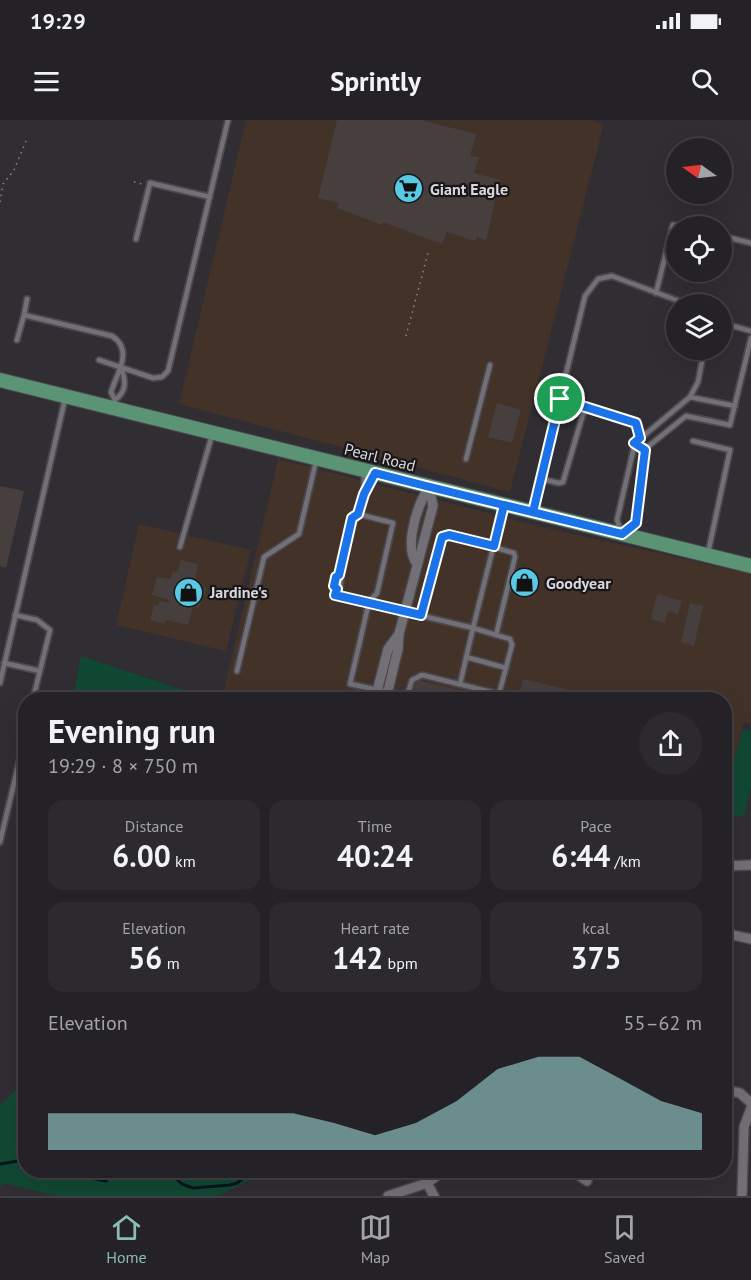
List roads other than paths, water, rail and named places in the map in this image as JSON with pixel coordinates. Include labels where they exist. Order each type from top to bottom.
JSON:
[{"type":"main road","name":"Pearl Road","points":[[0,380],[65,397],[114,404],[370,472],[751,566]]},
{"type":"street","points":[[388,692],[398,649],[399,634],[417,564],[412,558],[411,540],[420,502],[429,487]]},
{"type":"street","points":[[376,692],[388,649],[399,634]]},
{"type":"street","points":[[732,866],[751,865]]},
{"type":"street","points":[[732,935],[751,939]]},
{"type":"street","points":[[732,1092],[740,1093],[751,1103]]},
{"type":"street","points":[[742,1196],[744,1127],[751,1108]]},
{"type":"street","points":[[388,1196],[427,1183],[434,1178]]},
{"type":"street","points":[[427,1183],[434,1196]]},
{"type":"lane","points":[[99,360],[153,378],[162,377],[168,371],[228,120]]},
{"type":"lane","points":[[136,239],[150,183],[210,197]]},
{"type":"lane","points":[[732,238],[751,243]]},
{"type":"lane","points":[[656,293],[666,253]]},
{"type":"lane","points":[[533,512],[585,296],[598,279],[612,276],[666,297]]},
{"type":"lane","points":[[17,340],[27,299]]},
{"type":"lane","points":[[24,315],[112,336],[118,340],[123,350],[121,368],[115,377],[111,392],[114,404]]},
{"type":"lane","points":[[732,326],[751,331]]},
{"type":"lane","points":[[702,360],[698,382],[690,397],[634,443],[617,520],[622,534],[636,523],[645,450],[686,416],[730,425],[751,338]]},
{"type":"lane","points":[[466,459],[490,365]]},
{"type":"lane","points":[[114,404],[122,394],[126,380],[121,368]]},
{"type":"lane","points":[[0,683],[65,397]]},
{"type":"lane","points":[[690,397],[735,406]]},
{"type":"lane","points":[[560,399],[636,423],[640,438]]},
{"type":"lane","points":[[541,479],[563,482],[585,408]]},
{"type":"lane","points":[[180,547],[213,432]]},
{"type":"lane","points":[[693,441],[730,450],[707,556]]},
{"type":"lane","points":[[634,443],[645,450]]},
{"type":"lane","points":[[237,671],[264,556],[299,534],[317,458]]},
{"type":"lane","points":[[370,472],[358,514],[352,518],[339,575],[340,587],[336,592],[510,639],[512,645],[501,692]]},
{"type":"lane","points":[[364,494],[370,472]]},
{"type":"lane","points":[[460,684],[504,505]]},
{"type":"lane","points":[[358,514],[393,523],[377,592],[369,602],[350,684],[368,692]]},
{"type":"lane","points":[[421,615],[442,537],[449,535],[514,553],[515,557],[496,635]]},
{"type":"lane","points":[[15,615],[37,620],[50,630],[35,692]]},
{"type":"lane","points":[[466,657],[506,668]]},
{"type":"lane","points":[[4,663],[40,671]]},
{"type":"lane","points":[[408,692],[412,680],[422,675],[485,692]]},
{"type":"lane","points":[[0,842],[18,767]]},
{"type":"waterway","points":[[0,1164],[18,1161]]},
{"type":"waterway","points":[[91,1178],[106,1181],[108,1178]]},
{"type":"waterway","points":[[175,1178],[182,1184],[193,1188],[230,1185],[244,1178]]},
{"type":"place","name":"Giant Eagle","points":[[409,189]]},
{"type":"place","name":"Goodyear","points":[[525,583]]},
{"type":"place","name":"Jardine's","points":[[189,592]]}]
